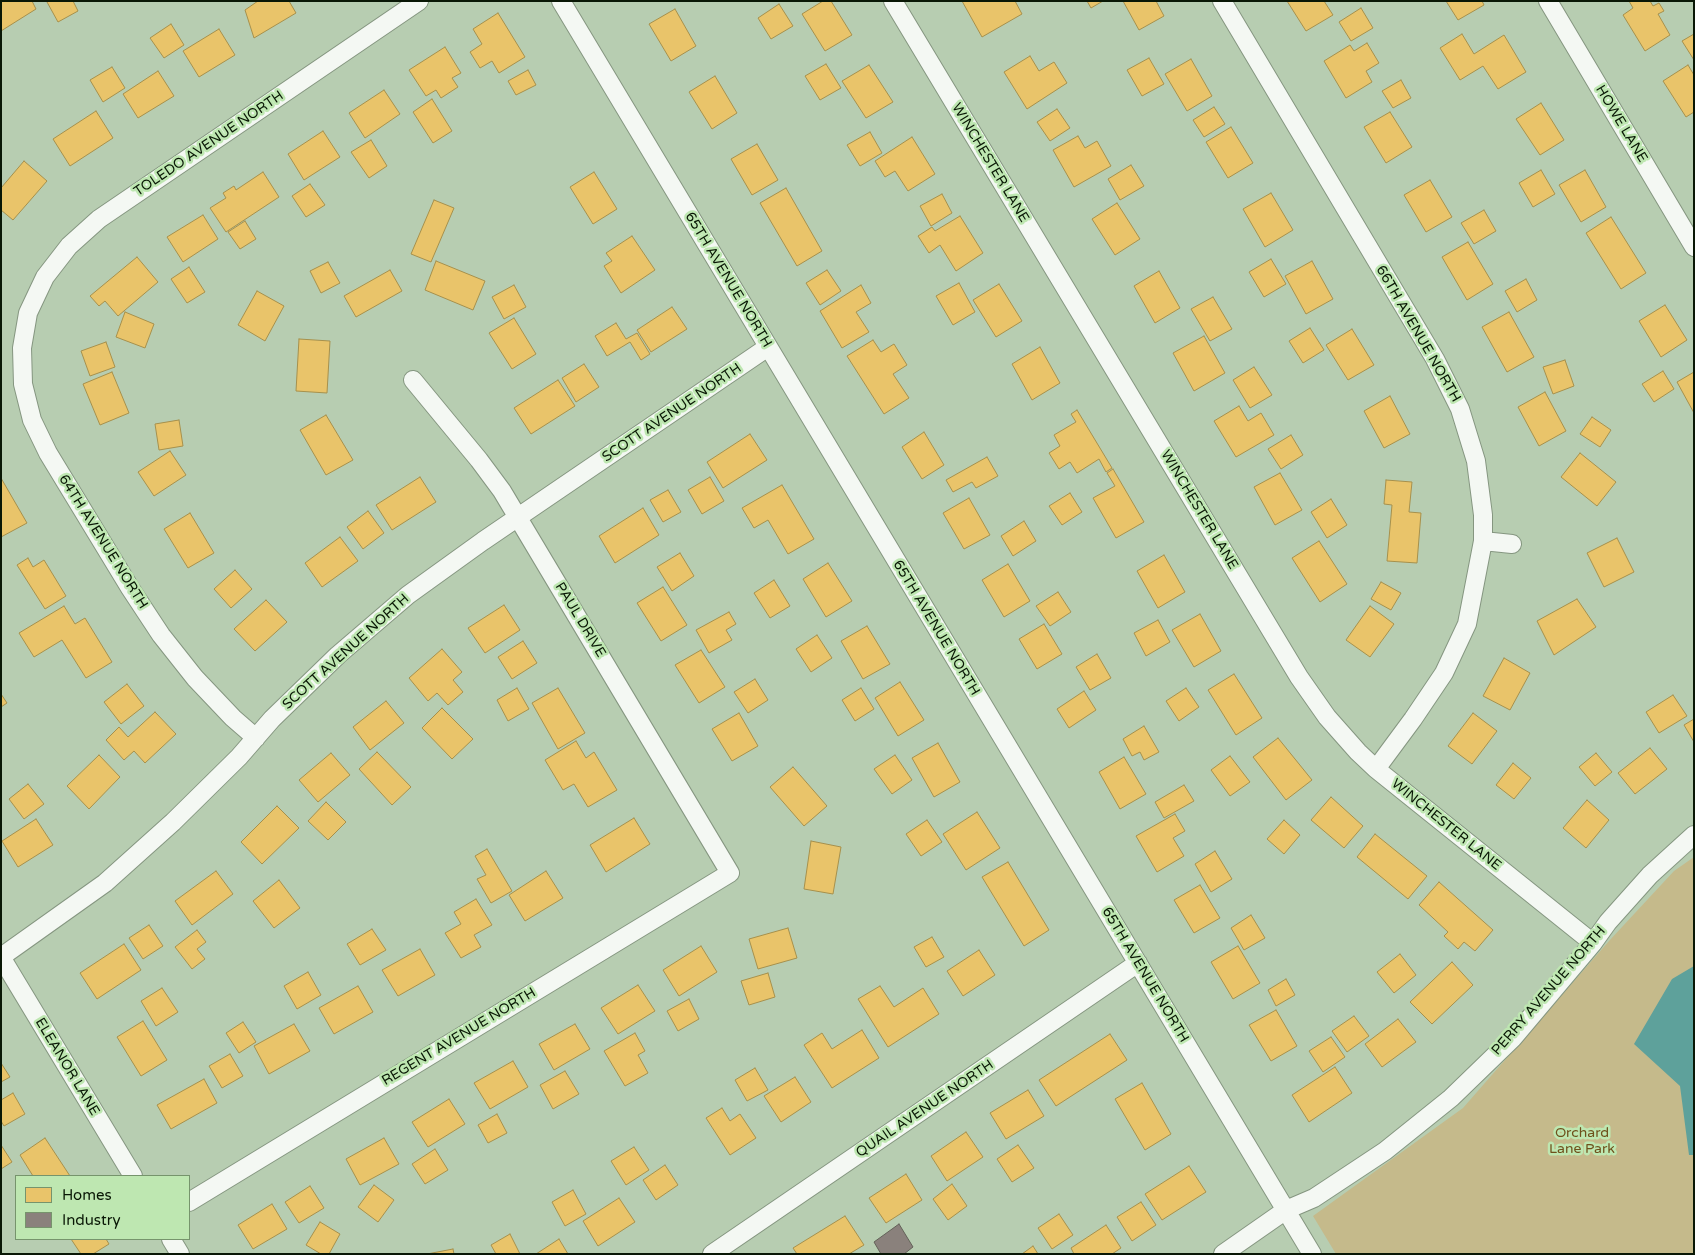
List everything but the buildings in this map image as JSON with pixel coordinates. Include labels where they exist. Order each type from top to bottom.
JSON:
[{"type":"street","name":"TOLEDO AVENUE NORTH","points":[[28,313],[44,276],[69,246],[99,219],[419,1]]},
{"type":"street","name":"65TH AVENUE NORTH","points":[[561,1],[1312,1254]]},
{"type":"street","name":"WINCHESTER LANE","points":[[894,1],[1299,677],[1327,717],[1376,769],[1594,942]]},
{"type":"street","name":"66TH AVENUE NORTH","points":[[1222,1],[1435,359],[1460,409],[1476,460],[1483,515],[1483,541],[1467,624],[1444,673],[1376,769]]},
{"type":"street","name":"HOWE LANE","points":[[1548,1],[1694,247]]},
{"type":"street","name":"64TH AVENUE NORTH","points":[[28,313],[22,348],[23,384],[32,420],[48,453],[130,588],[161,635],[195,678],[233,718],[256,738]]},
{"type":"street","name":"SCOTT AVENUE NORTH","points":[[1,957],[105,883],[173,822],[239,757],[272,719],[338,655],[408,595],[518,517],[768,347]]},
{"type":"street","name":"PAUL DRIVE","points":[[414,380],[502,491],[730,872]]},
{"type":"street","points":[[1483,541],[1512,544]]},
{"type":"street","name":"PERRY AVENUE NORTH","points":[[1223,1254],[1286,1210],[1314,1198],[1385,1151],[1451,1098],[1513,1038],[1594,942],[1608,922],[1650,875],[1694,835]]},
{"type":"street","name":"REGENT AVENUE NORTH","points":[[190,1201],[730,872]]},
{"type":"street","name":"ELEANOR LANE","points":[[1,957],[132,1175]]},
{"type":"street","name":"QUAIL AVENUE NORTH","points":[[712,1254],[1138,964]]},
{"type":"street","points":[[171,1240],[180,1254]]},
{"type":"green space","name":"Orchard Lane Park","points":[[1694,857],[1694,1254],[1336,1254],[1313,1216],[1463,1108],[1609,941],[1674,871]]},
{"type":"water","points":[[1694,966],[1694,1155],[1689,1155],[1680,1086],[1634,1044],[1672,979]]}]
